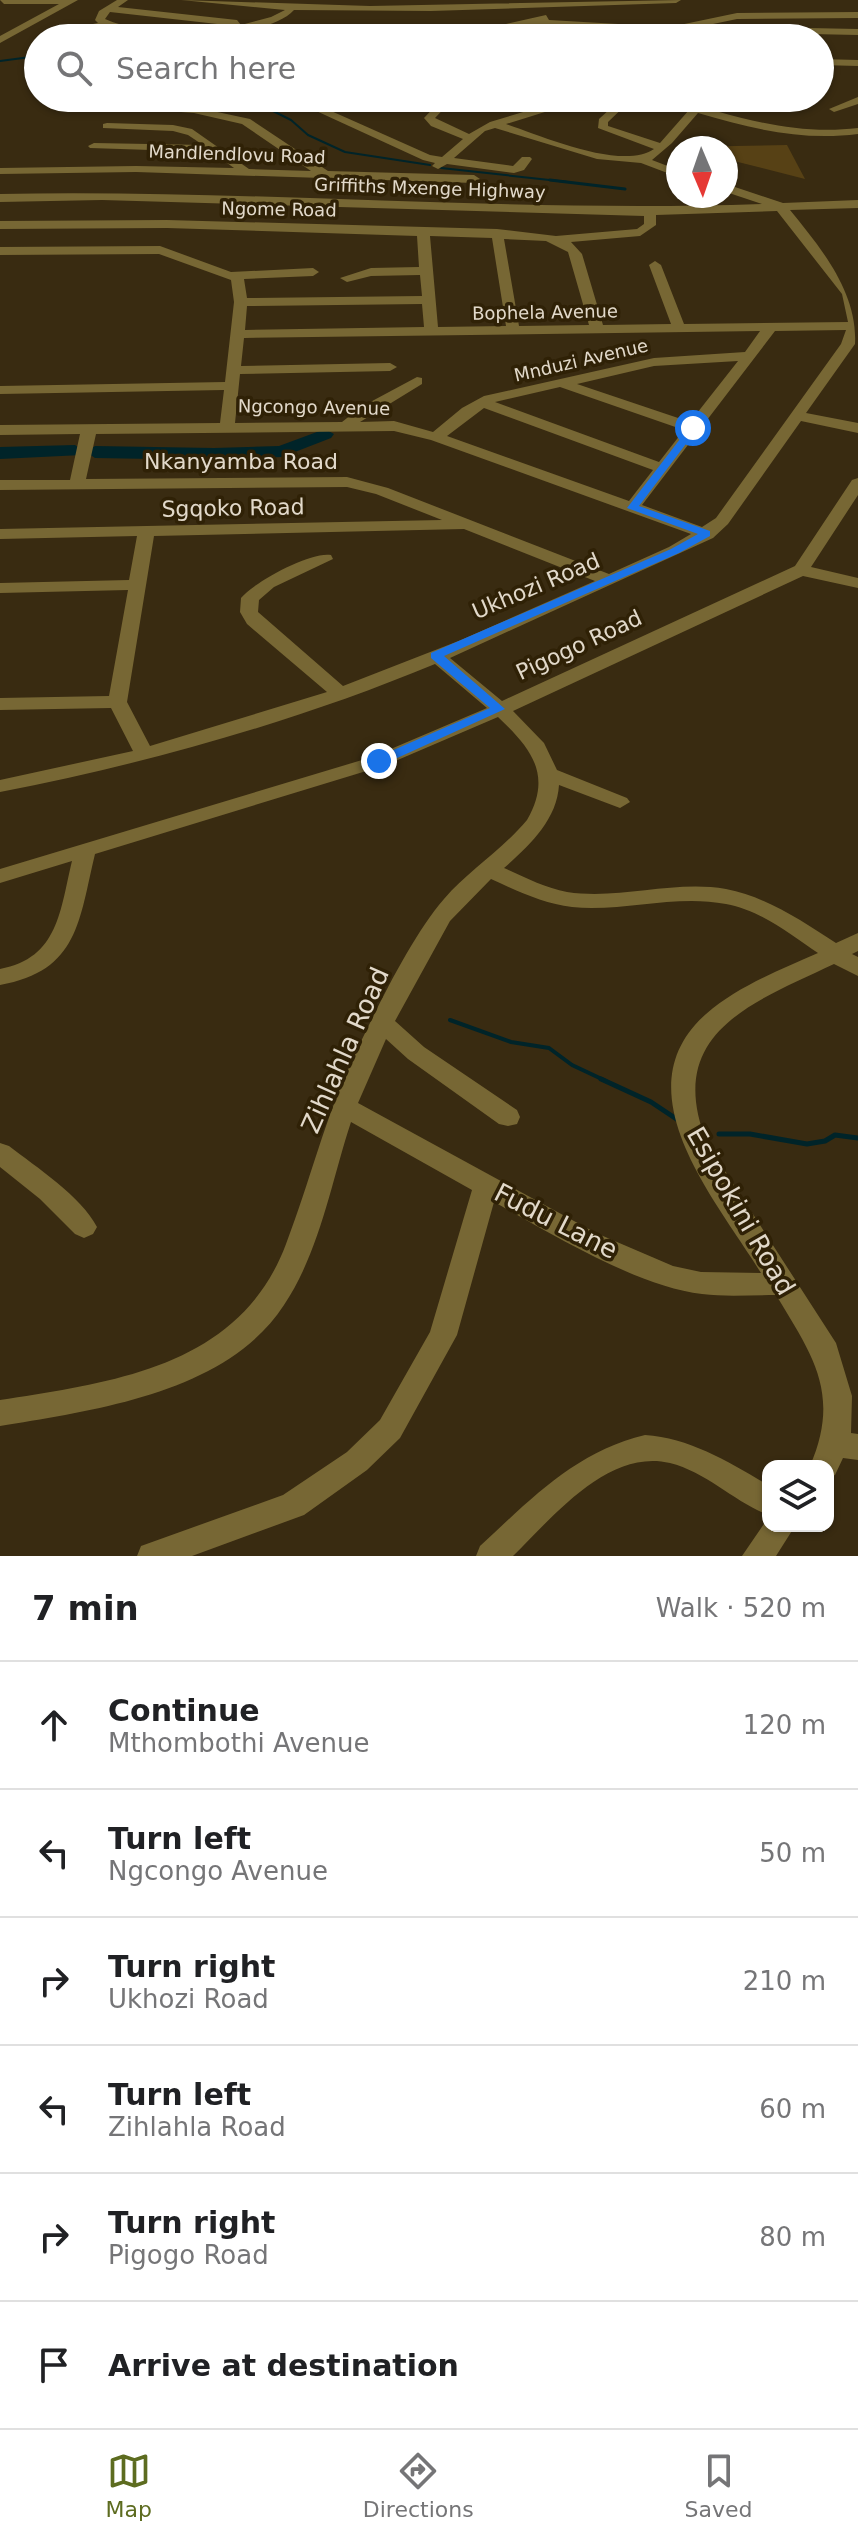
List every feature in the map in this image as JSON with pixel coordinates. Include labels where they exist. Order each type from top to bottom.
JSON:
[{"type":"street","points":[[2,2],[72,0]]},
{"type":"street","points":[[29,24],[72,0]]},
{"type":"street","points":[[104,24],[100,17],[123,0]]},
{"type":"street","points":[[186,0],[293,9],[676,0]]},
{"type":"street","points":[[647,1],[661,24]]},
{"type":"street","points":[[536,22],[549,16],[553,2]]},
{"type":"street","points":[[109,9],[244,24]]},
{"type":"street","points":[[257,24],[282,17],[293,9]]},
{"type":"street","points":[[707,24],[737,16],[858,15]]},
{"type":"street","points":[[522,24],[659,20],[680,24]]},
{"type":"street","points":[[0,40],[24,27]]},
{"type":"street","points":[[834,31],[858,32]]},
{"type":"street","points":[[840,31],[854,44]]},
{"type":"street","points":[[834,62],[858,63]]},
{"type":"street","points":[[834,109],[858,100]]},
{"type":"street","points":[[80,169],[115,112]]},
{"type":"street","points":[[203,112],[246,121],[324,174]]},
{"type":"street","points":[[330,112],[427,158],[514,170],[526,159]]},
{"type":"street","points":[[435,112],[429,118],[435,124],[470,138]]},
{"type":"street","points":[[421,177],[470,138],[494,124],[540,112]]},
{"type":"street","points":[[613,112],[603,121],[603,128],[660,147]]},
{"type":"street","points":[[494,124],[604,158],[644,159],[693,112]]},
{"type":"street","points":[[713,112],[805,135],[858,131]]},
{"type":"street","points":[[107,126],[184,130],[246,172]]},
{"type":"street","points":[[94,146],[216,149]]},
{"type":"street","points":[[644,159],[666,170]]},
{"type":"street","name":"Mandlendlovu Road","points":[[0,171],[80,169],[474,179]]},
{"type":"street","points":[[308,174],[309,187],[352,203]]},
{"type":"street","points":[[738,192],[783,208],[849,294],[857,326]]},
{"type":"street","name":"Griffiths Mxenge Highway","points":[[0,198],[102,196],[650,212],[858,204]]},
{"type":"street","name":"Ngome Road","points":[[0,225],[167,224],[497,233],[557,239],[640,232],[650,225],[650,212]]},
{"type":"street","points":[[160,250],[167,224]]},
{"type":"street","points":[[423,232],[431,331]]},
{"type":"street","points":[[497,233],[513,330]]},
{"type":"street","points":[[557,239],[576,254],[597,330]]},
{"type":"street","points":[[0,251],[160,250],[233,275],[313,272]]},
{"type":"street","points":[[655,265],[679,328]]},
{"type":"street","points":[[347,278],[371,272],[425,271]]},
{"type":"street","points":[[227,426],[241,302],[240,284],[233,275]]},
{"type":"street","points":[[241,302],[427,300]]},
{"type":"street","name":"Bophela Avenue","points":[[235,334],[857,326]]},
{"type":"street","name":"Ukhozi Road","points":[[0,786],[144,754],[341,694],[609,580],[707,534],[722,521],[848,344],[857,326]]},
{"type":"street","points":[[632,508],[771,327]]},
{"type":"street","name":"Mnduzi Avenue","points":[[436,437],[481,402],[677,358],[747,356]]},
{"type":"street","points":[[0,390],[390,367]]},
{"type":"street","points":[[347,425],[366,410],[401,393],[417,381]]},
{"type":"street","points":[[560,383],[693,428]]},
{"type":"street","points":[[481,402],[661,468]]},
{"type":"street","points":[[797,416],[858,428]]},
{"type":"street","name":"Ngcongo Avenue","points":[[0,430],[394,426],[436,437],[707,534]]},
{"type":"street","points":[[77,483],[89,429]]},
{"type":"street","name":"Nkanyamba Road","points":[[0,485],[347,482],[382,491],[609,580]]},
{"type":"street","points":[[858,483],[801,570],[858,583]]},
{"type":"street","name":"Sgqoko Road","points":[[0,534],[467,525]]},
{"type":"street","points":[[144,754],[118,702],[146,532]]},
{"type":"street","points":[[325,559],[268,583],[250,598],[249,612],[253,620],[341,694]]},
{"type":"street","name":"Pigogo Road","points":[[0,876],[379,761],[801,570]]},
{"type":"street","points":[[0,588],[138,585]]},
{"type":"street","points":[[436,655],[537,748],[548,773],[620,802]]},
{"type":"street","points":[[0,704],[118,702]]},
{"type":"street","name":"Zihlahla Road","points":[[0,1413],[69,1403],[147,1385],[184,1368],[241,1333],[263,1312],[282,1283],[302,1235],[344,1107],[383,1023],[443,914],[537,821],[546,807],[548,773]]},
{"type":"street","points":[[0,977],[35,967],[50,956],[58,945],[64,936],[85,852]]},
{"type":"street","points":[[488,870],[571,900],[698,895],[730,897],[760,909],[858,968]]},
{"type":"street","name":"Esipokini Road","points":[[839,1452],[841,1417],[837,1382],[826,1352],[696,1146],[684,1111],[683,1076],[703,1030],[733,1004],[858,941]]},
{"type":"street","points":[[383,1023],[416,1053],[508,1117]]},
{"type":"street","name":"Fudu Lane","points":[[344,1107],[587,1241],[669,1276],[701,1283],[783,1284]]},
{"type":"street","points":[[0,1153],[49,1192],[84,1227]]},
{"type":"street","points":[[166,1554],[293,1505],[357,1461],[390,1429],[443,1335],[486,1185]]},
{"type":"street","points":[[491,1556],[576,1479],[623,1453],[672,1450],[762,1498]]},
{"type":"street","points":[[757,1556],[775,1532]]},
{"type":"shaded area","points":[[787,145],[805,179],[738,162],[738,146]]},
{"type":"waterway","points":[[0,61],[24,58]]},
{"type":"waterway","points":[[275,112],[291,120],[308,135],[345,152],[430,165]]},
{"type":"waterway","points":[[441,168],[552,180]]},
{"type":"waterway","points":[[552,180],[568,182]]},
{"type":"waterway","points":[[552,180],[625,189]]},
{"type":"waterway","points":[[95,452],[214,454],[282,451],[325,434]]},
{"type":"waterway","points":[[0,453],[75,451]]},
{"type":"waterway","points":[[450,1020],[511,1042],[549,1048],[572,1065],[606,1081]]},
{"type":"waterway","points":[[601,1079],[651,1102],[678,1120]]},
{"type":"waterway","points":[[719,1134],[750,1134],[807,1144],[825,1141],[835,1135],[858,1138]]},
{"type":"route","points":[[379,761],[422,745],[498,709],[436,655],[675,551],[707,534],[632,508],[693,428]]}]
